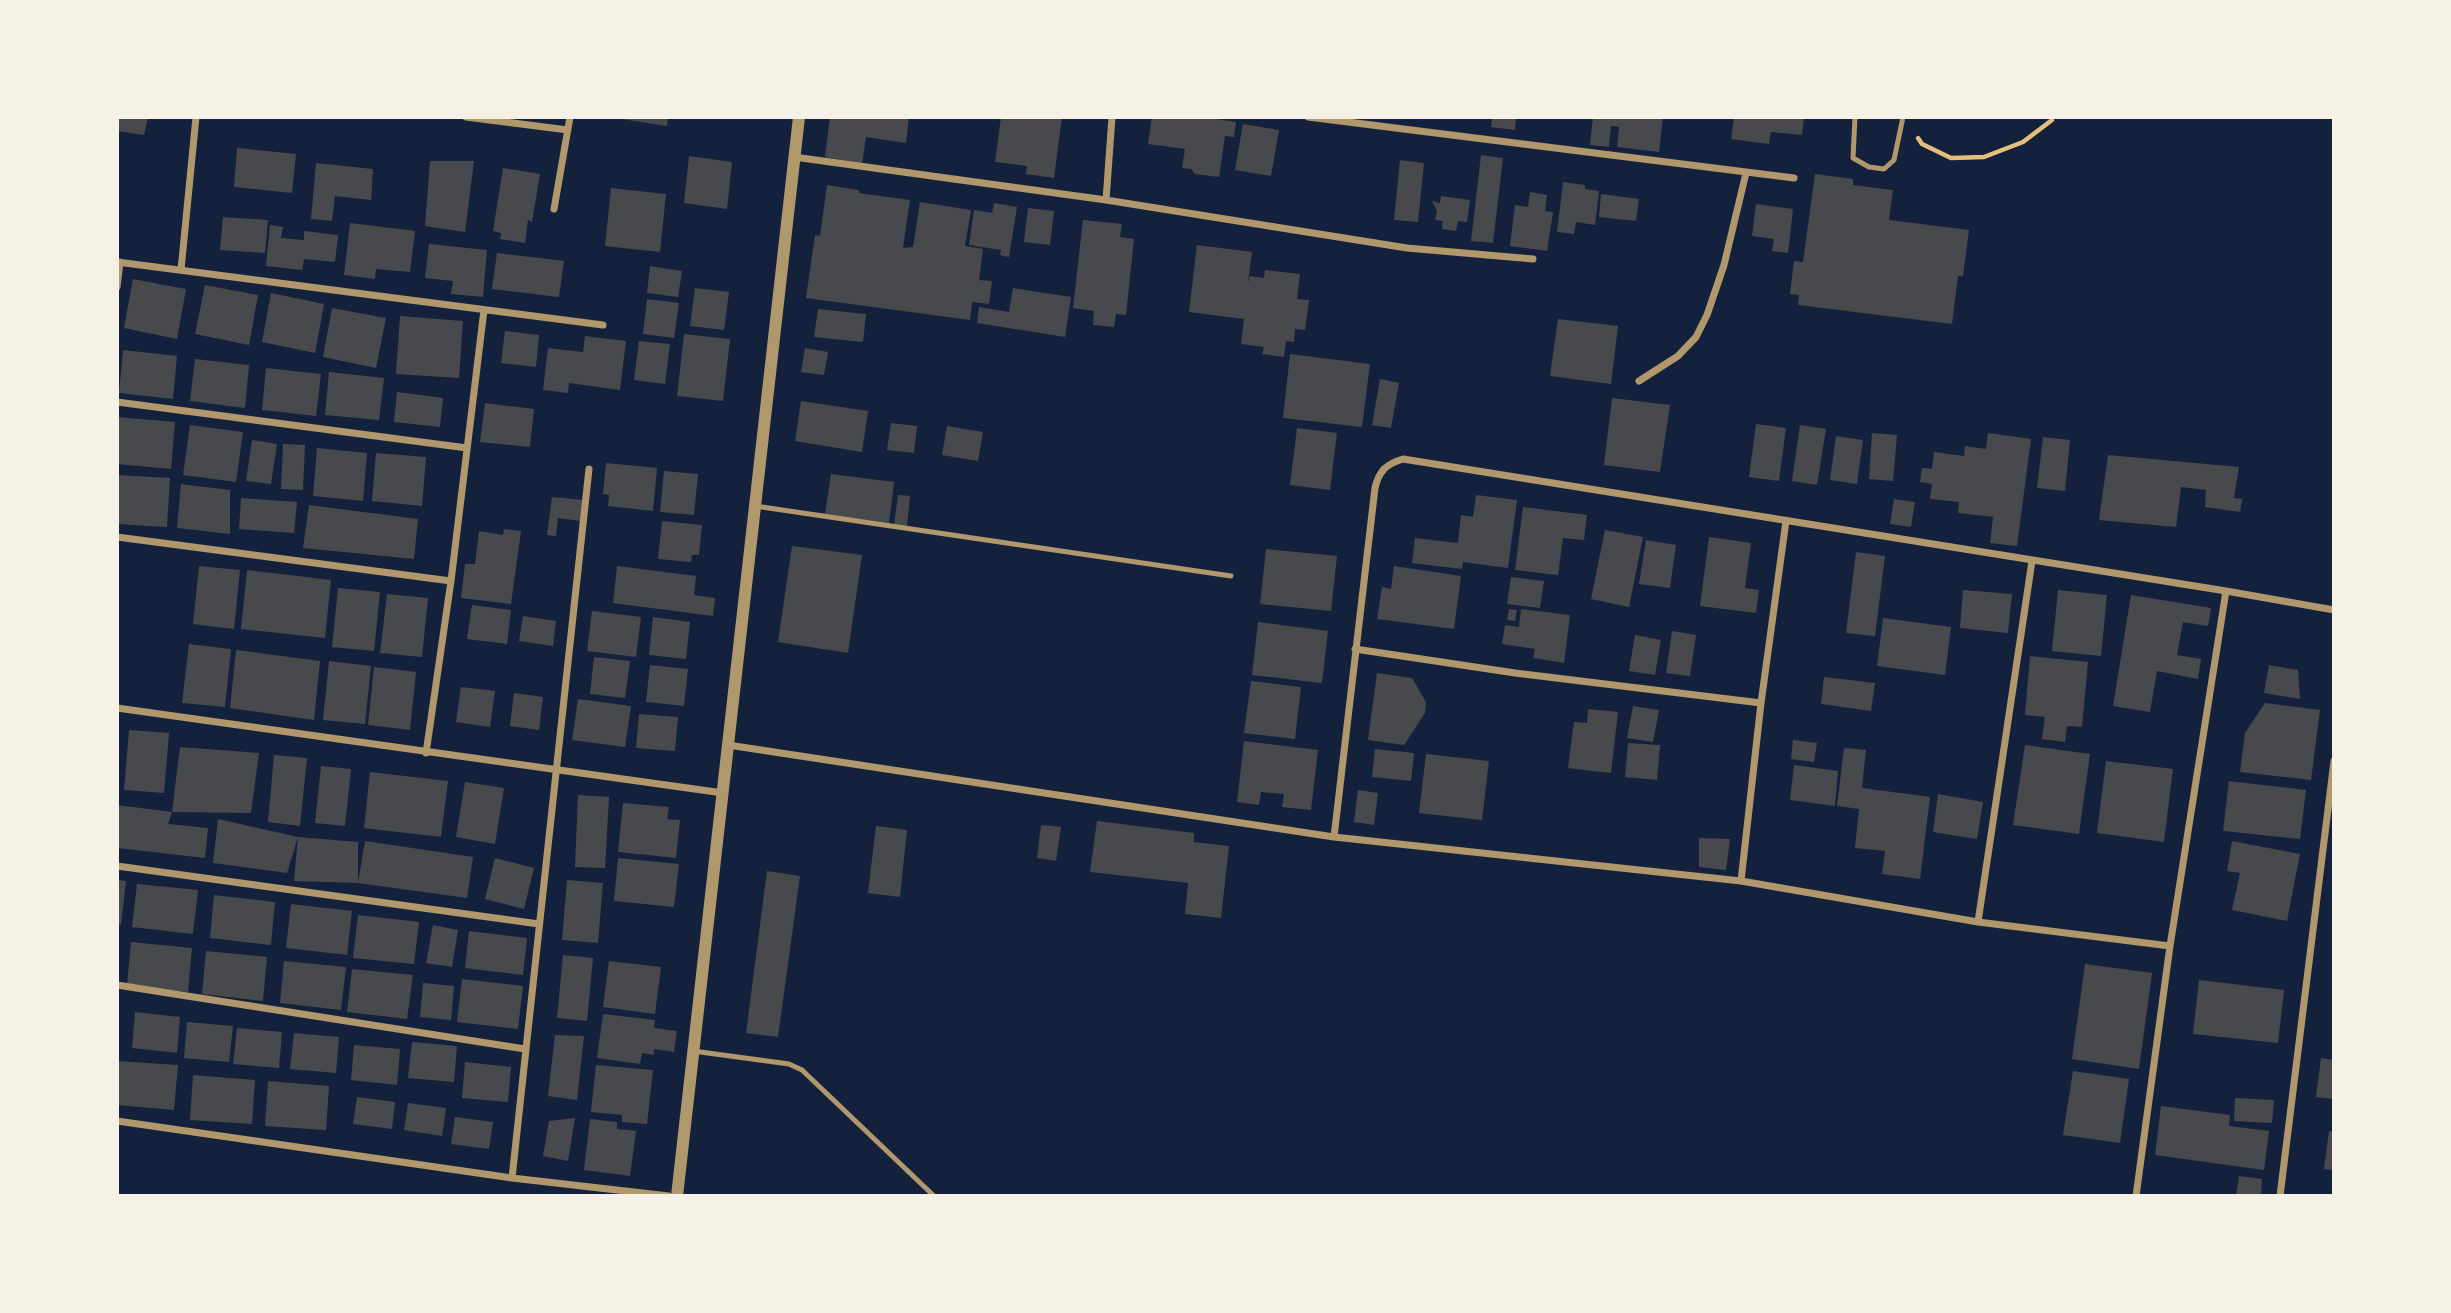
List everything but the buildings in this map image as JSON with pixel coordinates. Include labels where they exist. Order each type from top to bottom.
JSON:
[{"type":"street","points":[[181,270],[196,117]]},
{"type":"street","points":[[466,117],[568,130]]},
{"type":"street","points":[[554,209],[570,117]]},
{"type":"street","points":[[677,1196],[799,117]]},
{"type":"street","points":[[1106,200],[1112,117]]},
{"type":"street","points":[[1308,117],[1794,178]]},
{"type":"street","points":[[794,157],[1106,200],[1407,248],[1533,259]]},
{"type":"street","points":[[1639,381],[1678,355],[1696,337],[1702,326],[1724,265],[1746,173]]},
{"type":"street","points":[[117,287],[119,262],[603,325]]},
{"type":"street","points":[[426,753],[451,581],[484,310]]},
{"type":"street","points":[[117,402],[467,448]]},
{"type":"street","points":[[1334,837],[1375,488],[1378,476],[1392,462],[1403,459],[2226,590],[2334,610]]},
{"type":"street","points":[[512,1178],[589,469]]},
{"type":"street","points":[[1741,881],[1761,703],[1786,521]]},
{"type":"street","points":[[117,537],[451,581]]},
{"type":"street","points":[[1978,922],[2032,561]]},
{"type":"street","points":[[2136,1196],[2170,946],[2226,590]]},
{"type":"street","points":[[1355,649],[1515,673],[1761,703]]},
{"type":"street","points":[[117,708],[723,793]]},
{"type":"street","points":[[728,745],[1334,837],[1741,881],[1978,922],[2170,946]]},
{"type":"street","points":[[2280,1196],[2334,761]]},
{"type":"street","points":[[117,866],[539,924]]},
{"type":"street","points":[[117,985],[525,1049]]},
{"type":"street","points":[[117,1121],[512,1178],[669,1196]]},
{"type":"lane","points":[[1855,117],[1853,158],[1869,167],[1884,169],[1894,160],[1903,118]]},
{"type":"lane","points":[[755,506],[1231,576]]},
{"type":"lane","points":[[693,1051],[789,1064],[802,1070],[934,1196]]},
{"type":"path","points":[[1903,118],[1922,144],[1951,158],[1984,157],[2023,142],[2052,120]]}]
